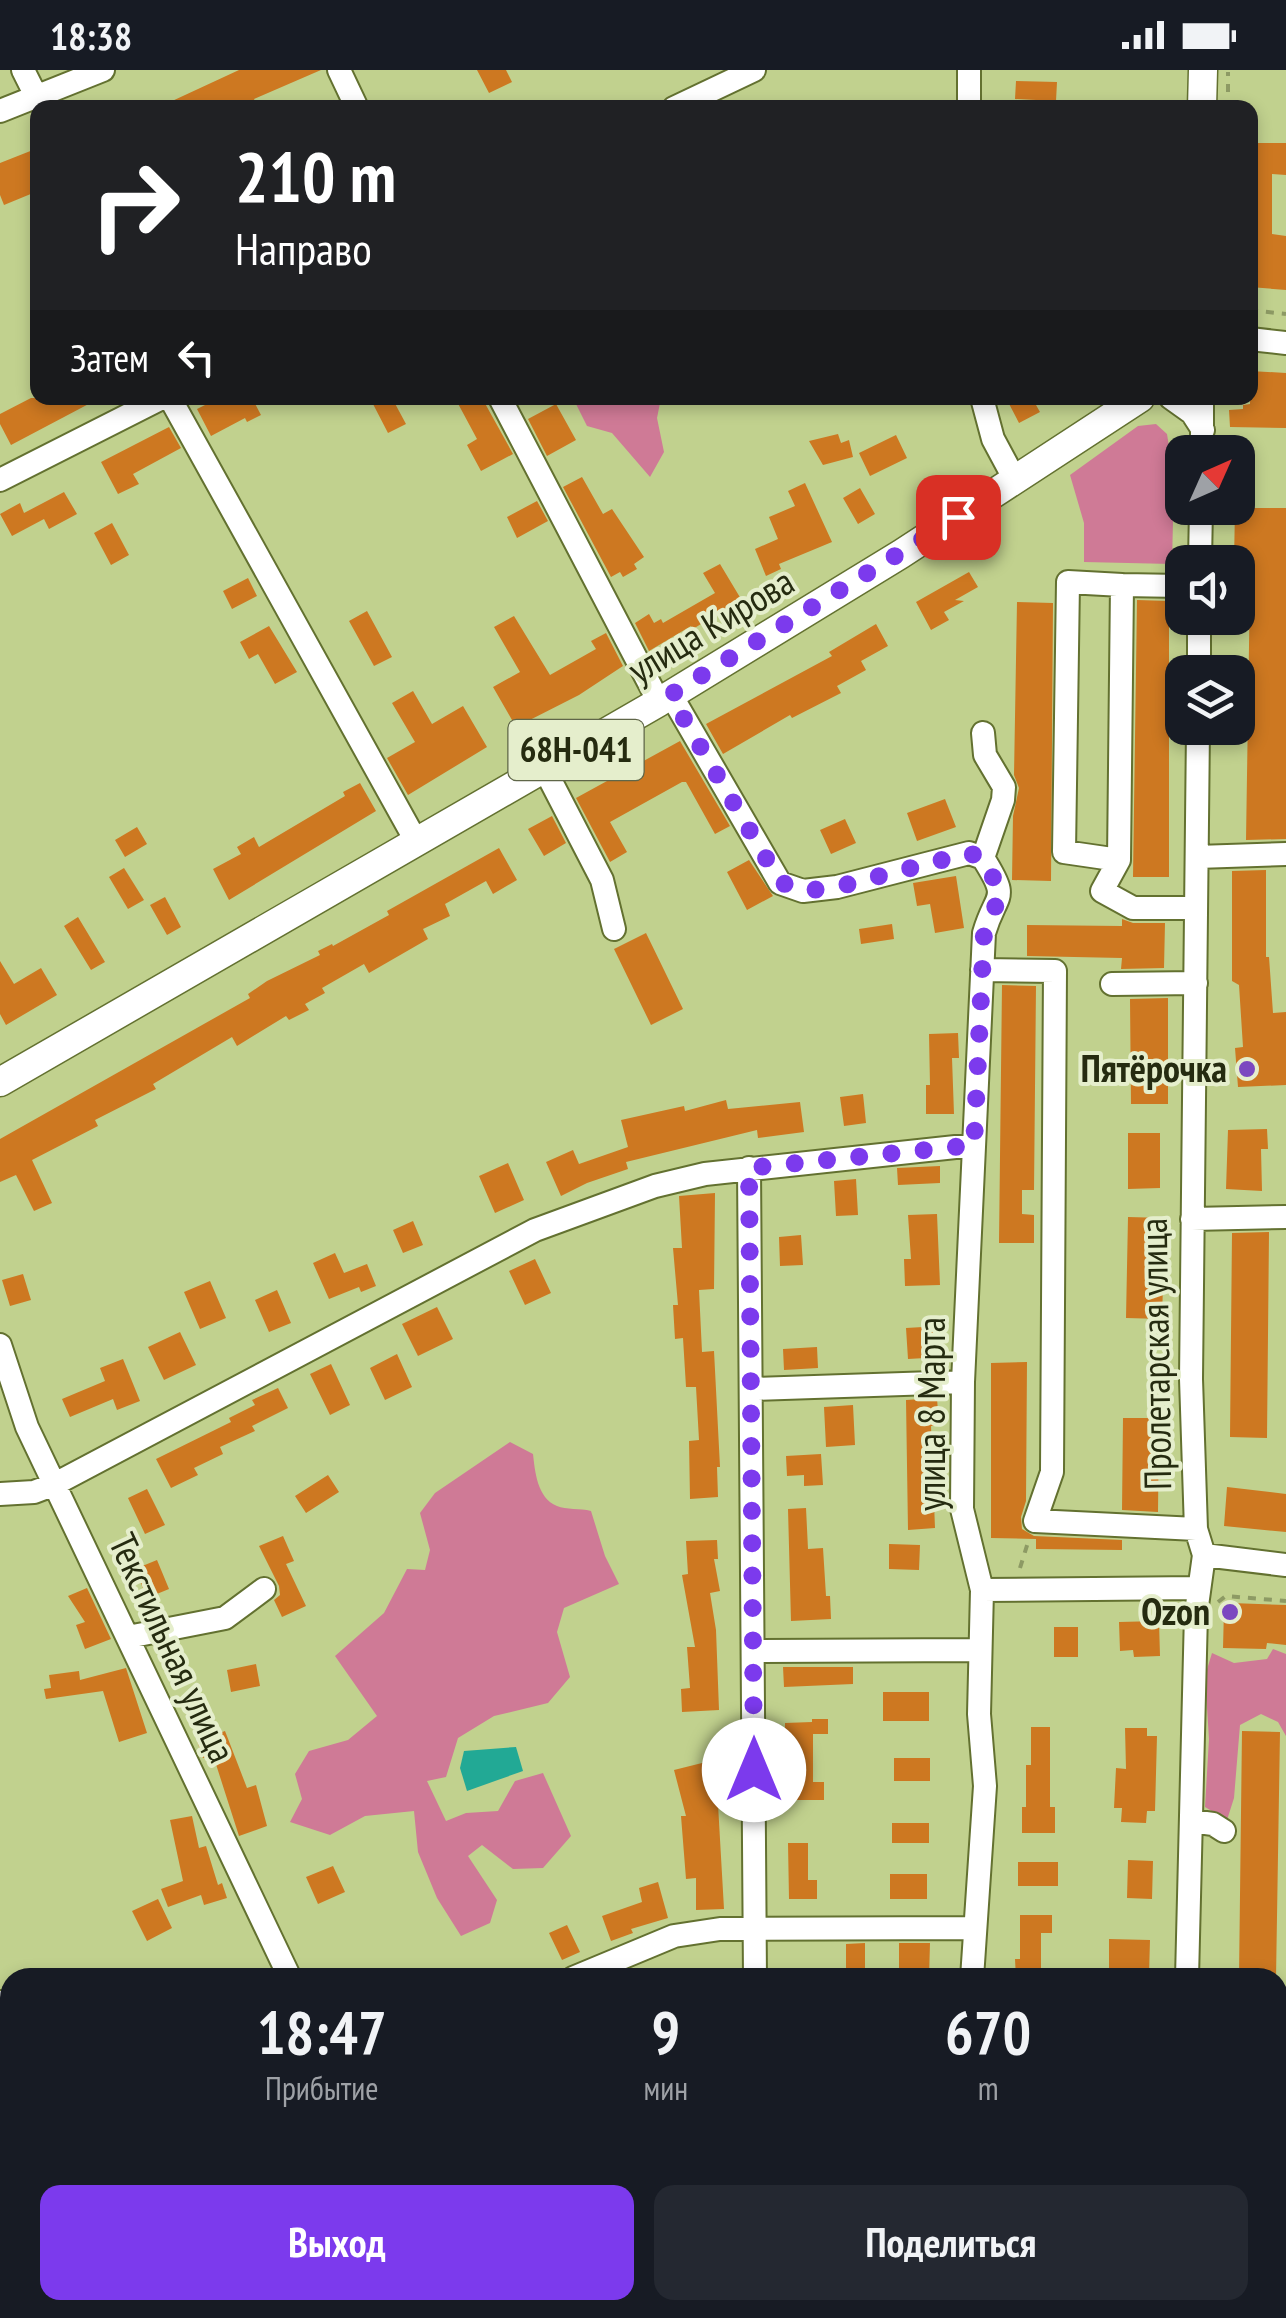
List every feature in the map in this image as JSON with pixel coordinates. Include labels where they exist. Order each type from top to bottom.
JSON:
[{"type":"main road","points":[[1202,100],[1203,70]]},
{"type":"main road","name":"улица Кирова","points":[[0,1082],[665,699],[1129,405]]},
{"type":"street","points":[[22,70],[36,96]]},
{"type":"street","points":[[0,111],[103,70]]},
{"type":"street","points":[[339,70],[353,100]]},
{"type":"street","points":[[691,100],[754,70]]},
{"type":"street","points":[[969,70],[969,100]]},
{"type":"street","points":[[1258,340],[1286,343]]},
{"type":"street","points":[[0,480],[152,405]]},
{"type":"street","points":[[170,405],[416,841]]},
{"type":"street","points":[[504,405],[665,699],[780,882],[803,891],[837,887],[969,853],[983,858],[1004,787],[985,754],[982,733]]},
{"type":"street","points":[[984,405],[993,439],[1016,480]]},
{"type":"street","points":[[1181,405],[1192,413],[1200,435]]},
{"type":"street","points":[[1202,405],[1202,435]]},
{"type":"street","points":[[1118,860],[1064,852],[1068,582],[1165,585]]},
{"type":"street","points":[[1122,584],[1118,860],[1102,891],[1132,908],[1196,908]]},
{"type":"street","name":"Пролетарская улица","points":[[1186,1968],[1198,1588],[1204,1555],[1196,1529],[1191,1378],[1198,745]]},
{"type":"street","points":[[544,768],[602,880],[614,930]]},
{"type":"street","points":[[1197,856],[1286,854]]},
{"type":"street","name":"улица 8 Марта","points":[[972,1968],[985,1786],[978,1650],[982,1590],[962,1509],[963,1382],[984,933],[1001,893],[983,858]]},
{"type":"street","points":[[982,970],[1055,972],[1052,1472],[1034,1521],[1196,1529]]},
{"type":"street","points":[[1112,984],[1196,983]]},
{"type":"street","points":[[0,1494],[34,1492],[55,1484],[535,1230],[655,1186],[749,1168],[974,1145]]},
{"type":"street","points":[[749,1168],[755,1968]]},
{"type":"street","points":[[1192,1220],[1286,1218]]},
{"type":"street","name":"Текстильная улица","points":[[0,1345],[28,1427],[285,1968]]},
{"type":"street","points":[[751,1388],[963,1382]]},
{"type":"street","points":[[1204,1555],[1286,1566]]},
{"type":"street","points":[[982,1590],[1198,1588]]},
{"type":"street","points":[[128,1637],[225,1618],[264,1590]]},
{"type":"street","points":[[753,1650],[978,1650]]},
{"type":"street","points":[[1191,1821],[1213,1824],[1224,1831]]},
{"type":"street","points":[[597,1968],[674,1936],[754,1928],[974,1928]]},
{"type":"path","points":[[1228,70],[1228,100]]},
{"type":"path","points":[[1258,311],[1286,314]]},
{"type":"path","points":[[1014,1587],[1034,1521]]},
{"type":"path","points":[[1226,1596],[1286,1601]]},
{"type":"shaded area","points":[[576,405],[660,405],[657,418],[664,452],[650,477],[612,433],[587,426]]},
{"type":"shaded area","points":[[1156,424],[1167,434],[1165,525],[1173,525],[1172,545],[1165,545],[1165,564],[1084,562],[1084,523],[1070,475],[1138,426]]},
{"type":"shaded area","points":[[510,1442],[533,1454],[538,1483],[550,1502],[591,1511],[605,1556],[619,1584],[564,1608],[557,1632],[570,1677],[548,1703],[494,1716],[458,1738],[446,1777],[427,1781],[446,1821],[466,1813],[498,1811],[515,1781],[543,1773],[571,1836],[543,1868],[513,1869],[482,1845],[468,1856],[497,1900],[490,1923],[461,1936],[437,1898],[418,1852],[414,1811],[365,1816],[330,1835],[290,1822],[302,1799],[295,1774],[309,1751],[348,1740],[377,1716],[335,1656],[384,1613],[407,1569],[425,1570],[430,1550],[420,1513],[435,1493]]},
{"type":"shaded area","points":[[1273,1649],[1286,1654],[1286,1736],[1278,1722],[1261,1714],[1240,1725],[1234,1798],[1227,1820],[1205,1807],[1209,1739],[1205,1676],[1212,1653],[1234,1663],[1267,1659]]},
{"type":"water","points":[[516,1747],[523,1771],[467,1791],[460,1768],[464,1751]]},
{"type":"building","points":[[239,70],[321,70],[254,100],[174,100]]},
{"type":"building","points":[[477,70],[506,70],[512,82],[489,93]]},
{"type":"building","points":[[1016,81],[1057,82],[1056,100],[1015,99]]},
{"type":"building","points":[[1258,143],[1286,143],[1286,175],[1272,174],[1272,234],[1286,236],[1286,290],[1258,288]]},
{"type":"building","points":[[30,151],[30,194],[4,205],[0,195],[0,163]]},
{"type":"building","points":[[1258,371],[1286,373],[1286,428],[1230,427],[1229,410],[1243,409],[1243,405],[1258,405]]},
{"type":"building","points":[[30,399],[30,405],[87,405],[11,445],[0,424],[0,414]]},
{"type":"building","points":[[205,405],[256,405],[261,415],[247,422],[245,418],[211,436],[197,409]]},
{"type":"building","points":[[374,405],[396,405],[406,424],[388,433]]},
{"type":"building","points":[[459,405],[486,405],[513,454],[481,471],[467,445],[477,439]]},
{"type":"building","points":[[557,405],[576,440],[547,456],[528,419]]},
{"type":"building","points":[[1010,405],[1036,405],[1040,412],[1019,423]]},
{"type":"building","points":[[169,427],[181,448],[133,474],[139,484],[118,494],[101,462]]},
{"type":"building","points":[[838,434],[841,443],[849,440],[853,457],[823,465],[809,441]]},
{"type":"building","points":[[896,435],[907,458],[870,476],[859,453]]},
{"type":"building","points":[[582,477],[603,514],[612,509],[644,557],[634,564],[637,569],[623,577],[620,572],[611,577],[563,487]]},
{"type":"building","points":[[805,483],[832,542],[779,564],[781,569],[766,576],[755,549],[778,539],[769,517],[795,506],[788,491]]},
{"type":"building","points":[[860,488],[875,514],[858,524],[843,498]]},
{"type":"building","points":[[64,492],[77,514],[49,529],[44,519],[12,536],[0,514],[20,503],[24,513]]},
{"type":"building","points":[[537,501],[548,521],[517,538],[507,517]]},
{"type":"building","points":[[1255,508],[1286,508],[1286,839],[1246,840],[1247,745],[1255,745],[1255,655],[1249,655],[1249,635],[1255,635],[1255,545],[1234,545],[1235,525],[1255,525]]},
{"type":"building","points":[[112,523],[129,555],[111,565],[94,533]]},
{"type":"building","points":[[720,564],[741,599],[649,651],[635,623],[649,614],[654,623],[661,619],[663,623],[715,593],[703,573]]},
{"type":"building","points":[[969,572],[978,587],[955,600],[964,601],[944,612],[949,620],[931,630],[916,602]]},
{"type":"building","points":[[248,578],[257,596],[232,609],[223,591]]},
{"type":"building","points":[[1137,600],[1165,601],[1165,635],[1169,635],[1169,655],[1165,655],[1165,745],[1169,745],[1169,877],[1133,877]]},
{"type":"building","points":[[1017,602],[1053,603],[1051,881],[1012,880],[1013,816],[1019,788],[1014,775]]},
{"type":"building","points":[[367,611],[392,657],[374,666],[349,621]]},
{"type":"building","points":[[514,616],[550,675],[596,649],[591,641],[606,633],[623,666],[579,695],[516,727],[493,687],[520,672],[494,627]]},
{"type":"building","points":[[876,624],[888,646],[861,661],[866,670],[837,686],[841,693],[792,718],[790,715],[723,754],[706,724],[832,656],[829,652]]},
{"type":"building","points":[[269,626],[297,672],[275,684],[258,654],[249,659],[240,642]]},
{"type":"building","points":[[413,691],[432,724],[463,706],[487,747],[408,795],[387,758],[415,742],[392,703]]},
{"type":"building","points":[[680,741],[730,826],[715,834],[686,782],[682,782],[610,822],[627,852],[610,862],[576,798]]},
{"type":"building","points":[[360,783],[376,811],[229,900],[213,869],[241,854],[237,847],[254,837],[259,847]]},
{"type":"building","points":[[945,799],[956,827],[917,841],[907,813]]},
{"type":"building","points":[[552,816],[566,843],[544,856],[528,829]]},
{"type":"building","points":[[845,819],[856,843],[831,854],[820,830]]},
{"type":"building","points":[[137,827],[147,844],[125,857],[115,840]]},
{"type":"building","points":[[499,848],[517,880],[493,894],[486,881],[445,904],[450,916],[423,929],[428,939],[369,973],[364,964],[322,988],[325,993],[305,1004],[309,1010],[289,1020],[286,1016],[237,1046],[232,1037],[153,1084],[156,1089],[95,1120],[98,1126],[32,1160],[52,1203],[34,1211],[16,1175],[0,1182],[0,1139],[250,998],[248,994],[267,981],[320,955],[318,951],[389,915],[387,911]]},
{"type":"building","points":[[749,860],[773,896],[747,910],[727,872]]},
{"type":"building","points":[[124,868],[144,900],[128,909],[109,877]]},
{"type":"building","points":[[1266,870],[1266,957],[1273,1013],[1286,1012],[1286,1085],[1238,1087],[1235,1048],[1243,1047],[1239,985],[1232,981],[1232,871]]},
{"type":"building","points":[[956,876],[964,928],[935,933],[930,904],[917,906],[913,883]]},
{"type":"building","points":[[165,897],[181,927],[167,935],[150,905]]},
{"type":"building","points":[[78,917],[105,962],[91,970],[64,926]]},
{"type":"building","points":[[1122,919],[1165,923],[1164,968],[1121,969],[1122,958],[1027,956],[1027,925],[1122,926]]},
{"type":"building","points":[[892,924],[894,939],[861,944],[859,929]]},
{"type":"building","points":[[646,933],[683,1009],[651,1025],[614,949]]},
{"type":"building","points":[[0,961],[14,984],[41,968],[57,995],[6,1025],[0,1014]]},
{"type":"building","points":[[1002,985],[1036,986],[1034,1190],[1022,1190],[1022,1214],[1034,1215],[1034,1243],[999,1243]]},
{"type":"building","points":[[1168,998],[1168,1104],[1131,1104],[1130,999]]},
{"type":"building","points":[[958,1033],[959,1058],[952,1058],[954,1114],[926,1114],[929,1034]]},
{"type":"building","points":[[863,1094],[866,1123],[844,1126],[840,1097]]},
{"type":"building","points":[[726,1100],[728,1109],[800,1102],[804,1132],[758,1138],[757,1130],[626,1162],[628,1169],[561,1196],[546,1162],[573,1150],[579,1164],[628,1147],[621,1120],[684,1106],[685,1111]]},
{"type":"building","points":[[1267,1129],[1268,1149],[1261,1149],[1262,1191],[1226,1189],[1228,1130]]},
{"type":"building","points":[[1128,1133],[1160,1133],[1160,1188],[1128,1189]]},
{"type":"building","points":[[508,1163],[524,1200],[495,1213],[479,1176]]},
{"type":"building","points":[[940,1166],[940,1183],[898,1185],[897,1168]]},
{"type":"building","points":[[856,1179],[858,1215],[836,1216],[834,1181]]},
{"type":"building","points":[[715,1193],[714,1289],[699,1290],[702,1352],[714,1351],[718,1497],[690,1499],[689,1441],[699,1440],[696,1387],[686,1387],[683,1338],[675,1339],[673,1305],[678,1305],[673,1248],[682,1248],[679,1196]]},
{"type":"building","points":[[937,1214],[940,1285],[905,1286],[904,1259],[911,1259],[908,1215]]},
{"type":"building","points":[[1128,1217],[1165,1218],[1162,1319],[1126,1318]]},
{"type":"building","points":[[413,1221],[423,1245],[403,1253],[393,1230]]},
{"type":"building","points":[[1269,1232],[1267,1438],[1230,1437],[1232,1233]]},
{"type":"building","points":[[801,1235],[803,1265],[780,1266],[779,1237]]},
{"type":"building","points":[[335,1253],[344,1273],[367,1264],[376,1286],[361,1292],[359,1287],[329,1299],[313,1263]]},
{"type":"building","points":[[535,1259],[551,1293],[525,1305],[509,1271]]},
{"type":"building","points":[[23,1274],[31,1300],[10,1306],[2,1280]]},
{"type":"building","points":[[210,1281],[226,1318],[200,1329],[184,1292]]},
{"type":"building","points":[[277,1290],[291,1323],[269,1332],[255,1300]]},
{"type":"building","points":[[437,1307],[453,1339],[418,1356],[402,1324]]},
{"type":"building","points":[[940,1326],[942,1357],[908,1359],[906,1328]]},
{"type":"building","points":[[180,1332],[196,1365],[164,1380],[148,1347]]},
{"type":"building","points":[[817,1347],[818,1368],[784,1370],[783,1349]]},
{"type":"building","points":[[397,1354],[412,1387],[385,1400],[370,1368]]},
{"type":"building","points":[[123,1359],[140,1401],[117,1410],[113,1399],[70,1417],[62,1399],[105,1381],[100,1368]]},
{"type":"building","points":[[1027,1362],[1026,1501],[1022,1529],[1034,1536],[1122,1540],[1122,1550],[1036,1549],[1036,1539],[991,1538],[991,1363]]},
{"type":"building","points":[[331,1364],[350,1405],[330,1415],[310,1374]]},
{"type":"building","points":[[278,1388],[288,1408],[252,1426],[255,1431],[220,1447],[223,1454],[194,1468],[198,1475],[171,1488],[156,1459],[231,1422],[229,1418],[255,1405],[252,1400]]},
{"type":"building","points":[[937,1398],[939,1426],[931,1426],[935,1528],[908,1530],[906,1400]]},
{"type":"building","points":[[853,1405],[855,1445],[826,1447],[824,1407]]},
{"type":"building","points":[[1123,1418],[1159,1418],[1158,1512],[1122,1510]]},
{"type":"building","points":[[821,1454],[823,1485],[804,1486],[804,1475],[787,1476],[786,1456]]},
{"type":"building","points":[[328,1475],[339,1492],[306,1513],[295,1496]]},
{"type":"building","points":[[1227,1487],[1286,1494],[1286,1532],[1224,1526]]},
{"type":"building","points":[[147,1489],[165,1525],[145,1534],[128,1498]]},
{"type":"building","points":[[806,1508],[808,1549],[823,1548],[831,1619],[791,1621],[788,1509]]},
{"type":"building","points":[[283,1536],[294,1561],[286,1564],[306,1606],[282,1617],[274,1600],[280,1595],[279,1586],[259,1546]]},
{"type":"building","points":[[717,1540],[718,1559],[714,1559],[720,1591],[710,1593],[716,1630],[719,1710],[682,1712],[681,1689],[690,1688],[687,1647],[695,1647],[682,1575],[688,1574],[686,1541]]},
{"type":"building","points":[[889,1544],[920,1545],[919,1570],[889,1569]]},
{"type":"building","points":[[157,1560],[169,1589],[147,1598],[135,1569]]},
{"type":"building","points":[[87,1588],[111,1639],[85,1649],[76,1625],[85,1622],[68,1596]]},
{"type":"building","points":[[1231,1603],[1286,1605],[1286,1645],[1267,1643],[1266,1649],[1223,1648],[1224,1609]]},
{"type":"building","points":[[1159,1621],[1160,1656],[1134,1657],[1133,1650],[1120,1651],[1119,1622]]},
{"type":"building","points":[[1054,1627],[1078,1627],[1078,1657],[1054,1657]]},
{"type":"building","points":[[256,1664],[260,1686],[231,1692],[227,1670]]},
{"type":"building","points":[[783,1667],[853,1667],[853,1684],[784,1687]]},
{"type":"building","points":[[126,1668],[147,1733],[119,1742],[103,1691],[46,1699],[44,1689],[51,1688],[49,1675],[79,1671],[80,1680]]},
{"type":"building","points":[[883,1692],[929,1692],[929,1721],[883,1721]]},
{"type":"building","points":[[828,1719],[828,1734],[813,1734],[813,1782],[824,1782],[824,1800],[787,1800],[785,1723]]},
{"type":"building","points":[[1031,1727],[1050,1727],[1050,1807],[1055,1807],[1055,1833],[1022,1833],[1026,1765],[1031,1765]]},
{"type":"building","points":[[1125,1728],[1147,1728],[1147,1736],[1157,1736],[1155,1811],[1147,1811],[1146,1823],[1121,1822],[1122,1808],[1114,1808],[1116,1768],[1126,1769]]},
{"type":"building","points":[[225,1731],[247,1788],[256,1785],[267,1826],[239,1836],[213,1755],[203,1758],[197,1741]]},
{"type":"building","points":[[1242,1731],[1280,1732],[1276,1968],[1239,1968]]},
{"type":"building","points":[[894,1758],[930,1758],[930,1781],[894,1781]]},
{"type":"building","points":[[714,1760],[721,1786],[717,1787],[724,1909],[696,1910],[696,1878],[686,1879],[681,1816],[686,1816],[674,1770]]},
{"type":"building","points":[[192,1816],[199,1848],[206,1846],[218,1885],[222,1883],[227,1898],[204,1905],[201,1895],[168,1907],[161,1889],[183,1881],[170,1820]]},
{"type":"building","points":[[892,1823],[929,1823],[929,1843],[892,1843]]},
{"type":"building","points":[[788,1843],[808,1843],[808,1880],[817,1880],[817,1899],[789,1899]]},
{"type":"building","points":[[1128,1860],[1153,1861],[1152,1899],[1127,1898]]},
{"type":"building","points":[[1018,1862],[1058,1862],[1058,1886],[1018,1886]]},
{"type":"building","points":[[333,1866],[345,1892],[318,1904],[306,1877]]},
{"type":"building","points":[[890,1874],[927,1874],[927,1899],[890,1899]]},
{"type":"building","points":[[658,1882],[668,1918],[631,1929],[633,1933],[611,1941],[602,1916],[642,1902],[639,1888]]},
{"type":"building","points":[[158,1899],[172,1928],[147,1941],[132,1911]]},
{"type":"building","points":[[1020,1915],[1052,1915],[1052,1933],[1041,1933],[1041,1968],[1015,1968],[1015,1959],[1020,1959]]},
{"type":"building","points":[[567,1925],[580,1952],[562,1960],[549,1933]]},
{"type":"building","points":[[1109,1939],[1150,1940],[1149,1968],[1109,1968]]},
{"type":"building","points":[[865,1943],[865,1968],[846,1968],[846,1944]]},
{"type":"building","points":[[899,1943],[930,1943],[929,1968],[899,1968]]},
{"type":"place","name":"Пятёрочка","points":[[1247,1069]]},
{"type":"place","name":"Ozon","points":[[1230,1612]]},
{"type":"route","points":[[754,1770],[749,1168],[974,1145],[984,933],[1001,893],[983,858],[969,853],[837,887],[803,891],[780,882],[670,695],[958,517]]}]
